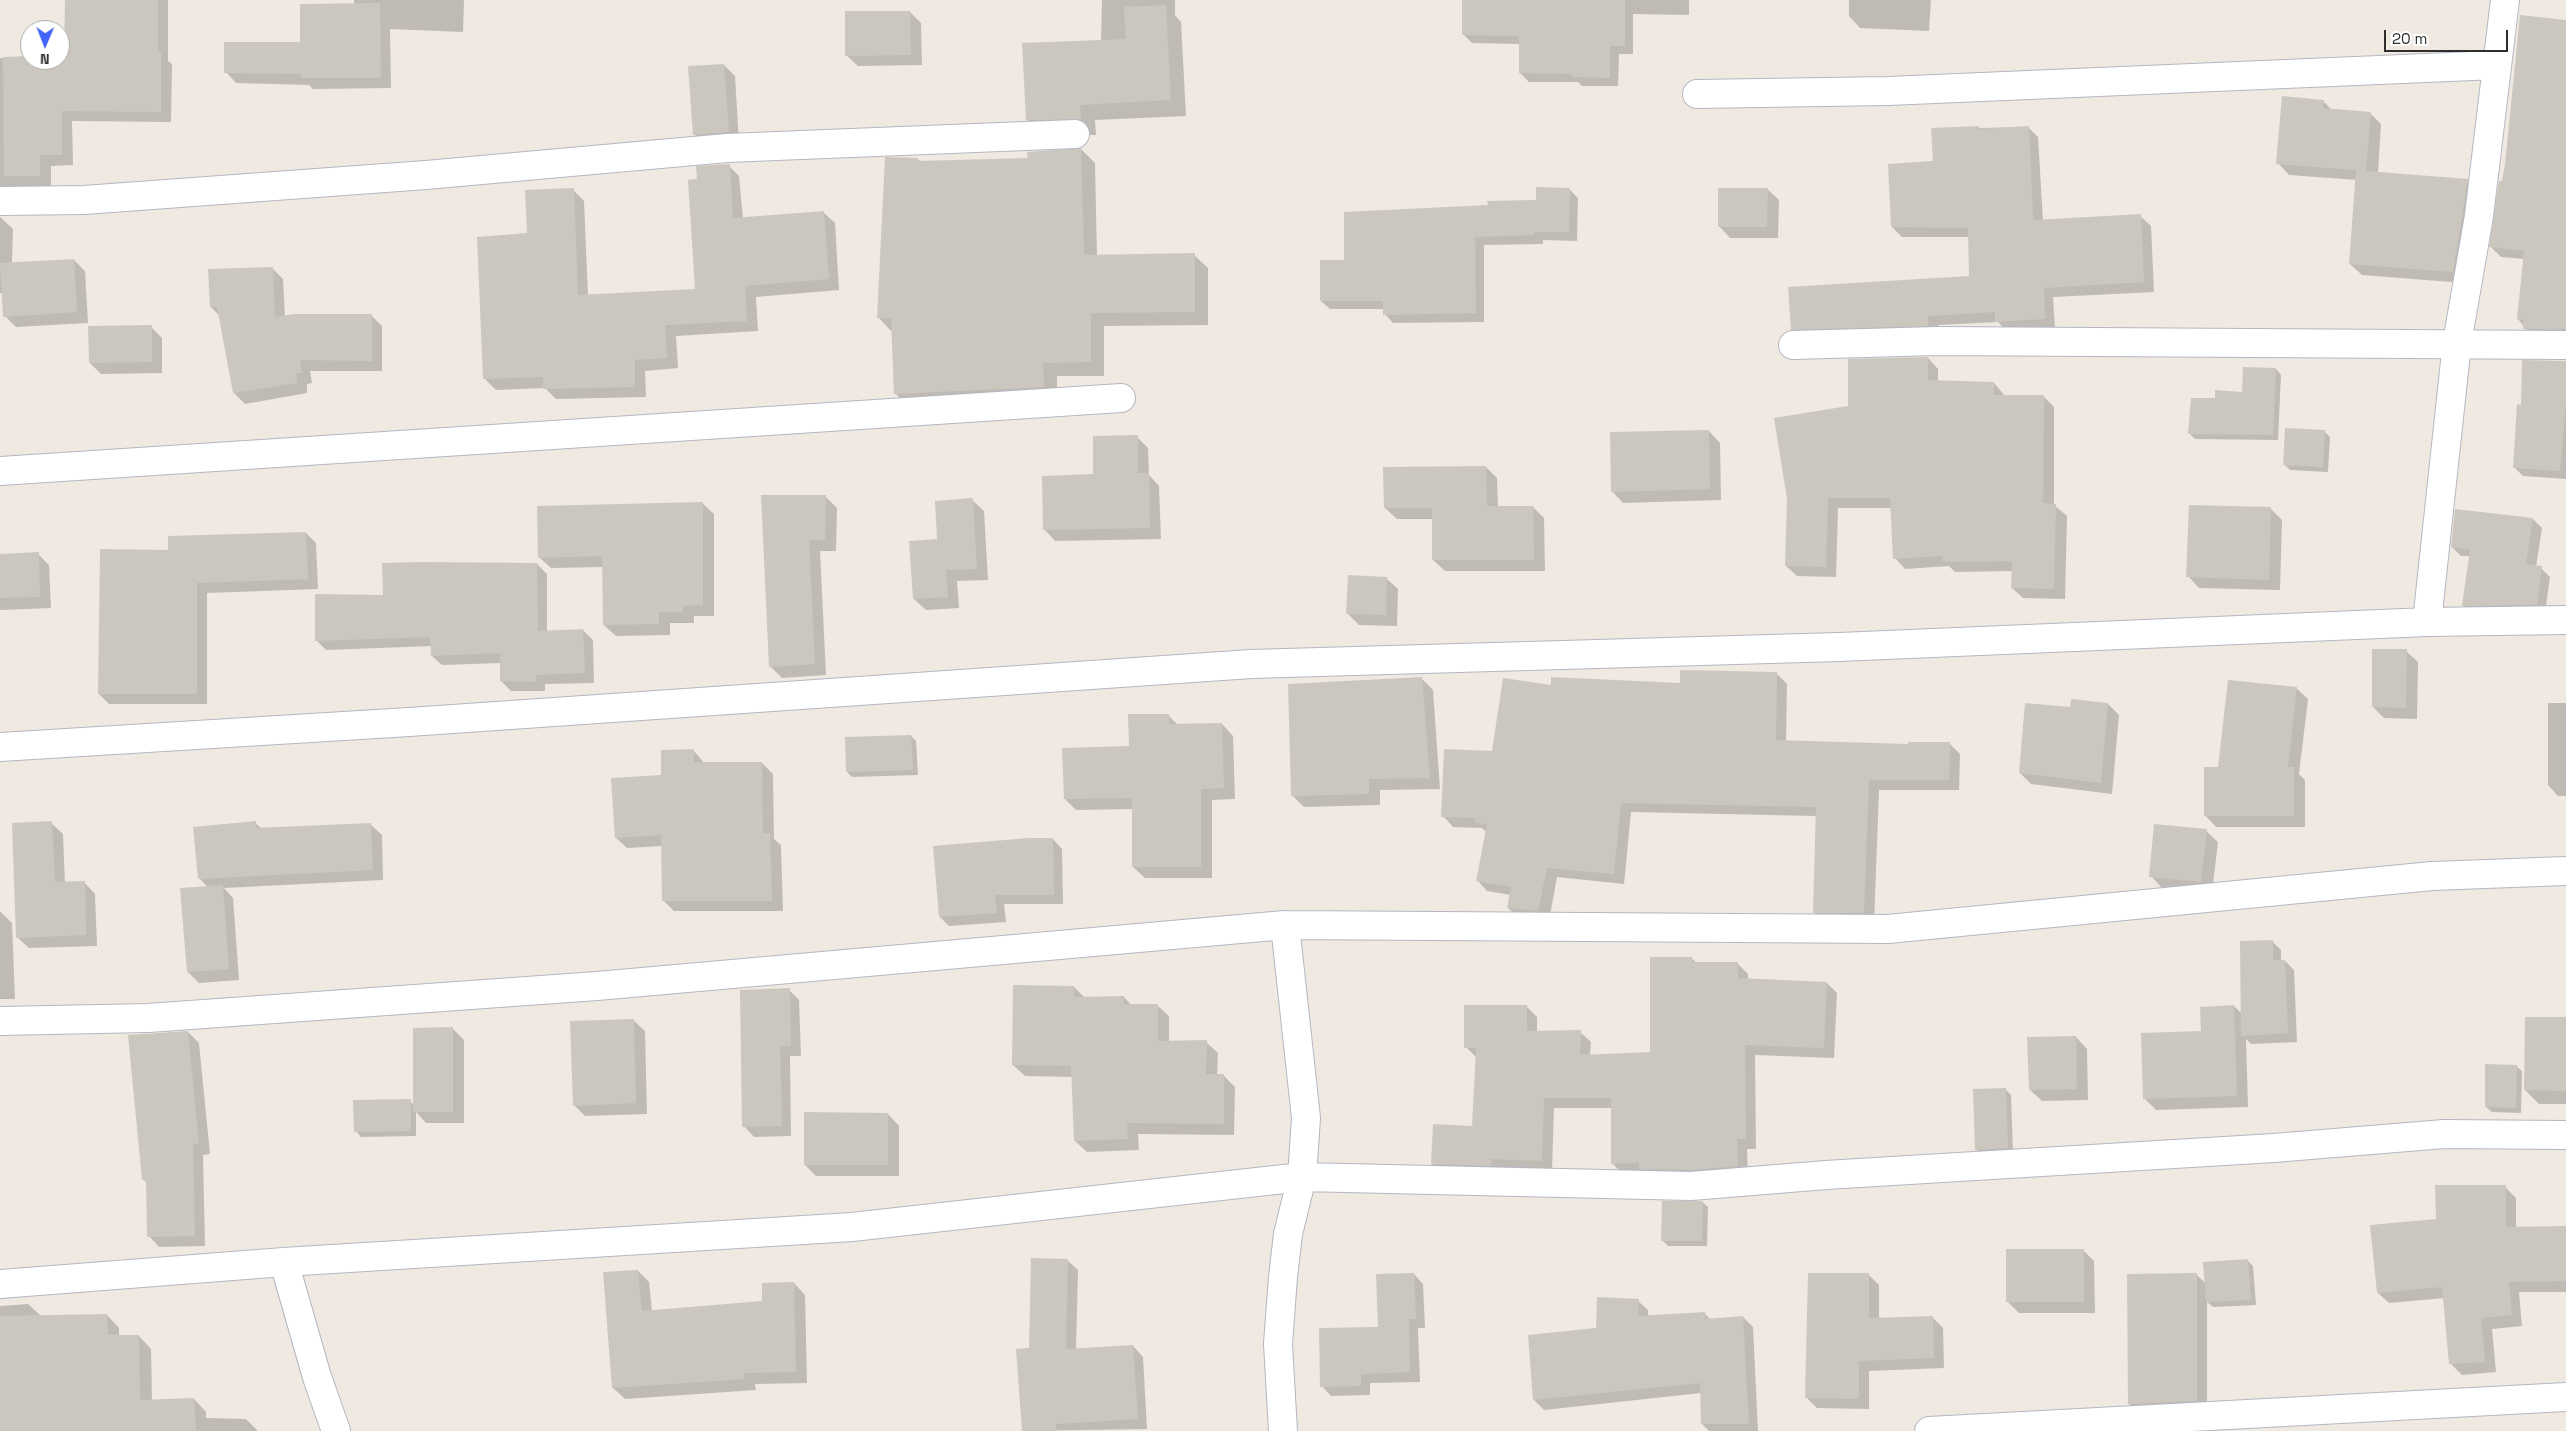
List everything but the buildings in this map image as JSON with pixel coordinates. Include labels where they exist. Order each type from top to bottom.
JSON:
[{"type":"street","points":[[2427,622],[2457,343],[2479,216],[2505,0]]},
{"type":"street","points":[[1697,94],[1888,91],[2496,65]]},
{"type":"street","points":[[0,201],[84,200],[727,148],[1075,134]]},
{"type":"street","points":[[1794,345],[1937,341],[2566,345]]},
{"type":"street","points":[[0,471],[1121,398]]},
{"type":"street","points":[[0,747],[409,722],[1251,664],[1839,647],[2427,622],[2566,620]]},
{"type":"street","points":[[0,1021],[148,1018],[587,986],[1285,926],[1888,929],[2432,876],[2566,871]]},
{"type":"street","points":[[1282,1431],[1278,1344],[1282,1287],[1288,1234],[1302,1177],[1306,1118],[1285,926]]},
{"type":"street","points":[[0,1284],[284,1262],[852,1227],[1302,1177],[1691,1186],[1826,1175],[2274,1148],[2444,1134],[2566,1135]]},
{"type":"street","points":[[284,1262],[317,1377],[336,1431]]},
{"type":"street","points":[[1929,1431],[2566,1397]]}]
